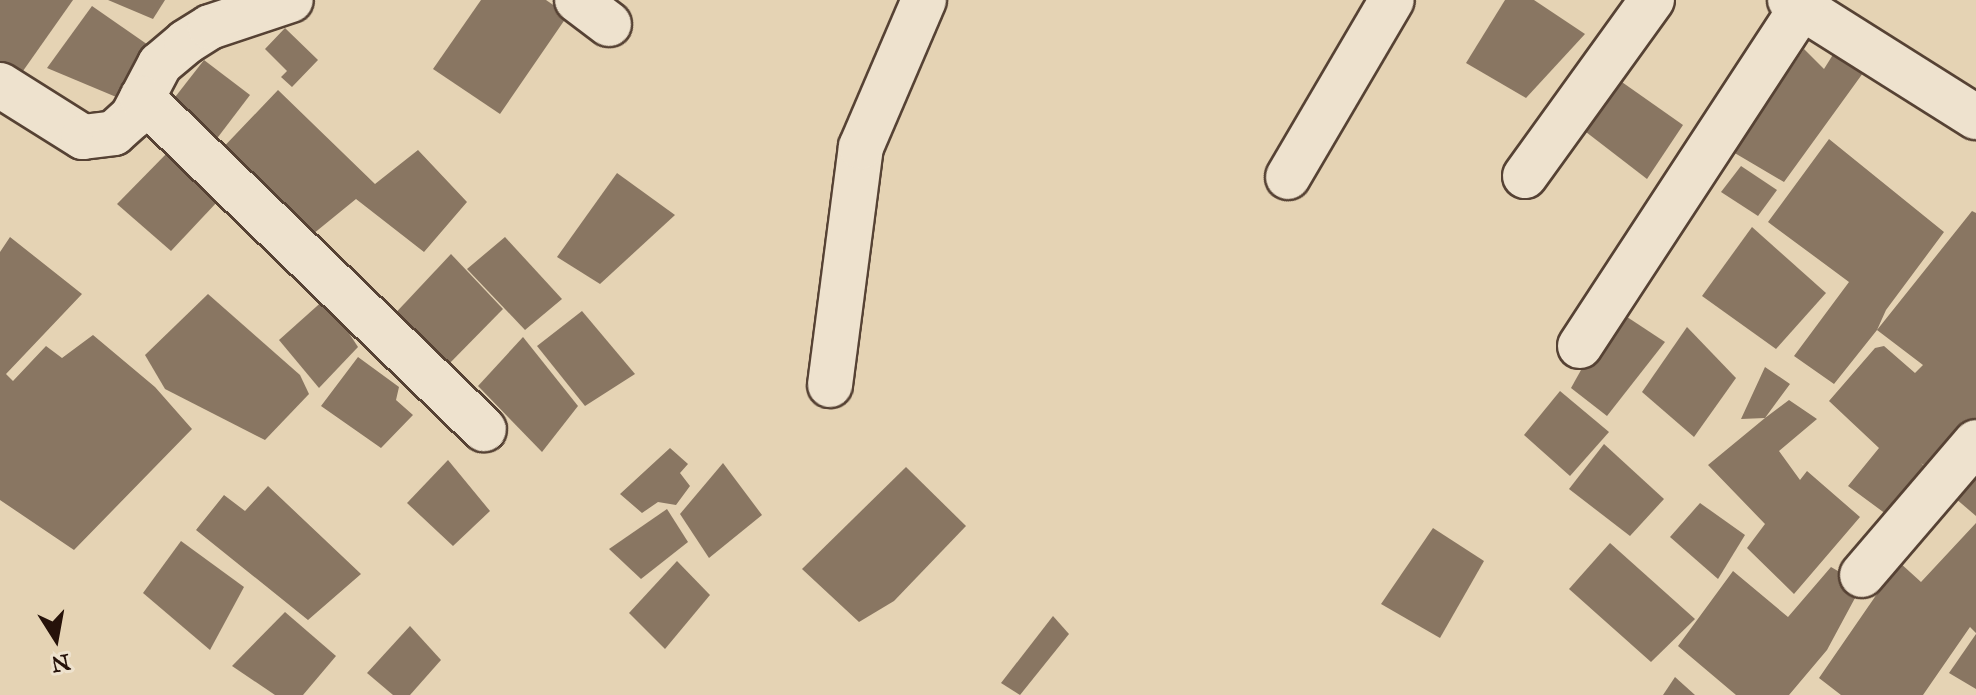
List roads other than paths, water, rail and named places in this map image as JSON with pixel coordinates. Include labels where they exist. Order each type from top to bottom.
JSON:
[{"type":"street","points":[[0,85],[83,137],[114,133],[132,117],[160,64],[210,27],[291,0]]},
{"type":"street","points":[[830,385],[861,147],[924,0]]},
{"type":"street","points":[[1288,177],[1392,0]]},
{"type":"street","points":[[1525,176],[1652,0]]},
{"type":"street","points":[[1580,346],[1820,9],[1976,117]]},
{"type":"street","points":[[142,98],[484,429]]},
{"type":"street","points":[[1862,575],[1976,442]]}]
